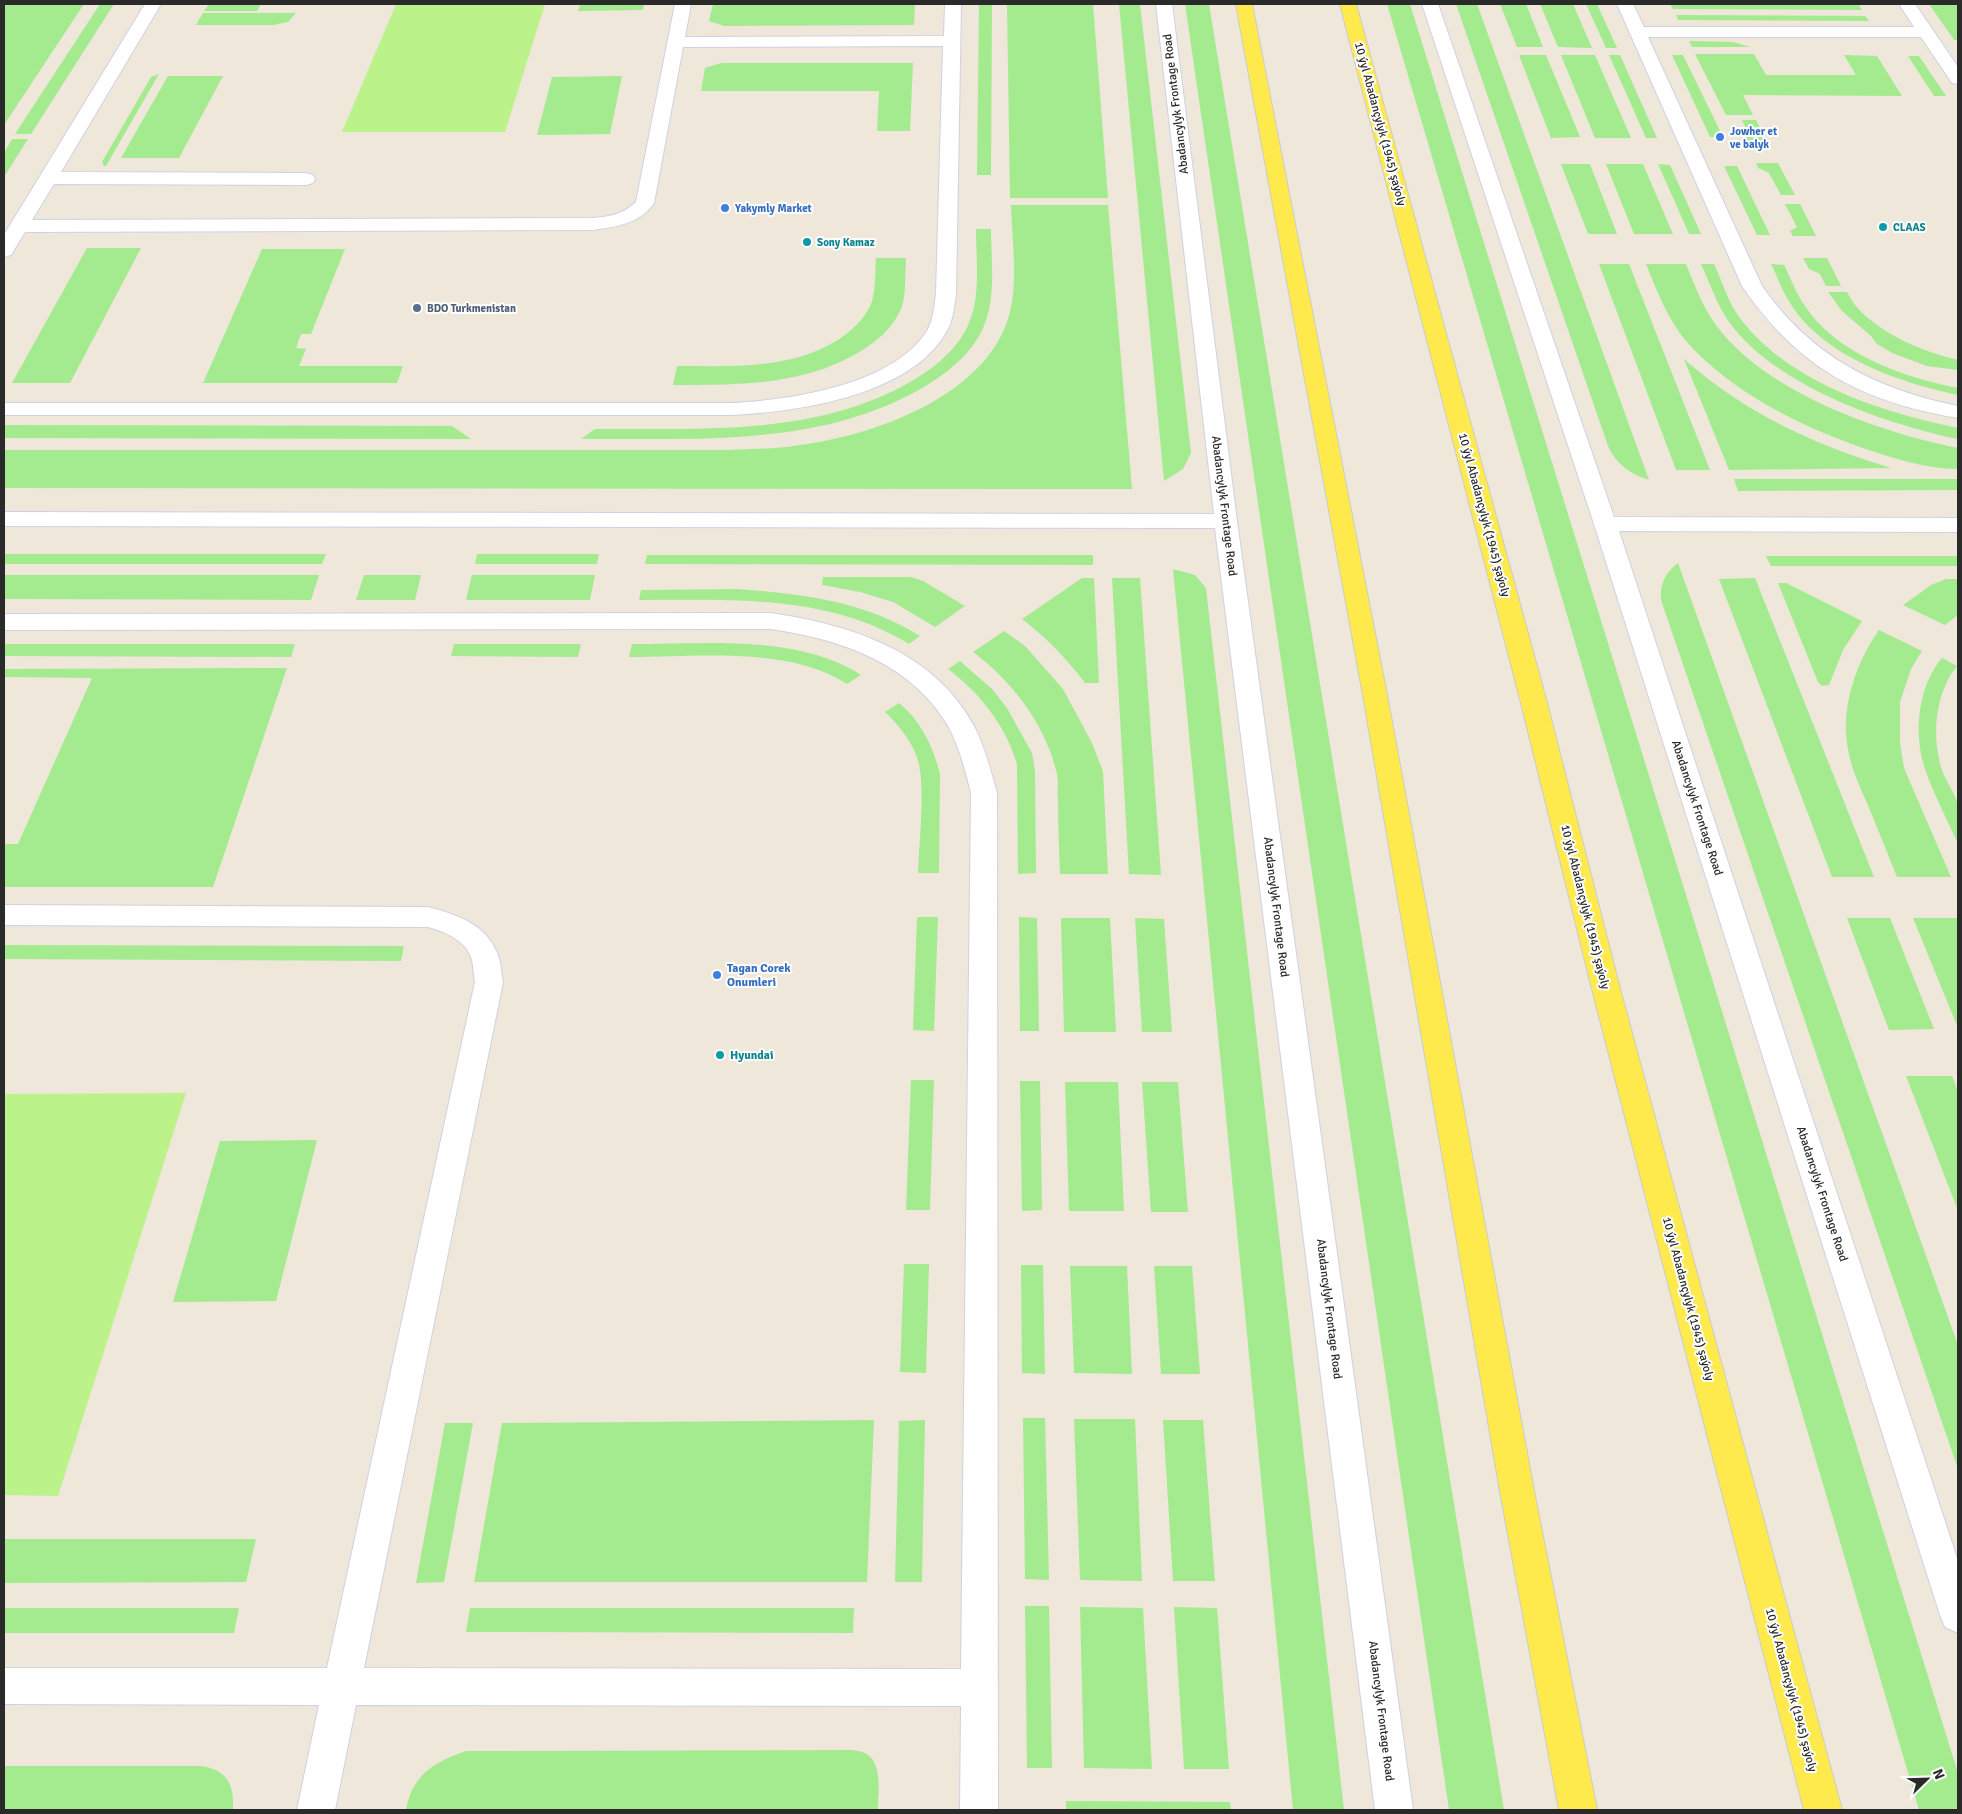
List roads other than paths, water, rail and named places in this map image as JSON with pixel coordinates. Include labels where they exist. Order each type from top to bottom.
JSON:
[{"type":"main road","points":[[1244,4],[1375,695],[1517,1491],[1578,1810]]},
{"type":"main road","name":"10 ýyl Abadançylyk (1945) şaýoly","points":[[1348,4],[1534,703],[1605,985],[1823,1810]]},
{"type":"street","points":[[4,251],[153,4]]},
{"type":"street","points":[[19,226],[592,224],[624,219],[638,211],[644,203],[683,4]]},
{"type":"street","points":[[4,409],[731,409],[798,403],[853,387],[881,376],[918,353],[932,340],[942,319],[946,294],[953,4]]},
{"type":"street","name":"Abadancylyk Frontage Road","points":[[1164,4],[1226,521],[1394,1810]]},
{"type":"street","name":"Abadancylyk Frontage Road","points":[[1430,4],[1605,524],[1958,1615]]},
{"type":"street","points":[[1625,4],[1752,286],[1772,315],[1796,340],[1826,363],[1861,382],[1898,397],[1958,412]]},
{"type":"street","points":[[1907,4],[1958,79]]},
{"type":"street","points":[[1638,32],[1927,32]]},
{"type":"street","points":[[676,42],[953,42]]},
{"type":"street","points":[[48,178],[306,179]]},
{"type":"street","points":[[4,519],[1226,521]]},
{"type":"street","points":[[1605,524],[1958,525]]},
{"type":"street","points":[[4,622],[771,622],[801,625],[838,634],[866,644],[914,672],[938,695],[956,717],[968,739],[984,793],[978,1688],[979,1810]]},
{"type":"street","points":[[4,915],[428,917],[454,924],[473,937],[485,956],[488,982],[316,1810]]},
{"type":"street","points":[[4,1686],[978,1688]]},
{"type":"place","name":"Jowher et ve balyk","points":[[1720,137]]},
{"type":"place","name":"Yakymly Market","points":[[725,208]]},
{"type":"place","name":"CLAAS","points":[[1883,227]]},
{"type":"place","name":"Sony Kamaz","points":[[807,242]]},
{"type":"place","name":"BDO Turkmenistan","points":[[417,308]]},
{"type":"place","name":"Tagan Corek Onumleri","points":[[717,975]]},
{"type":"place","name":"Hyundai","points":[[720,1055]]}]
